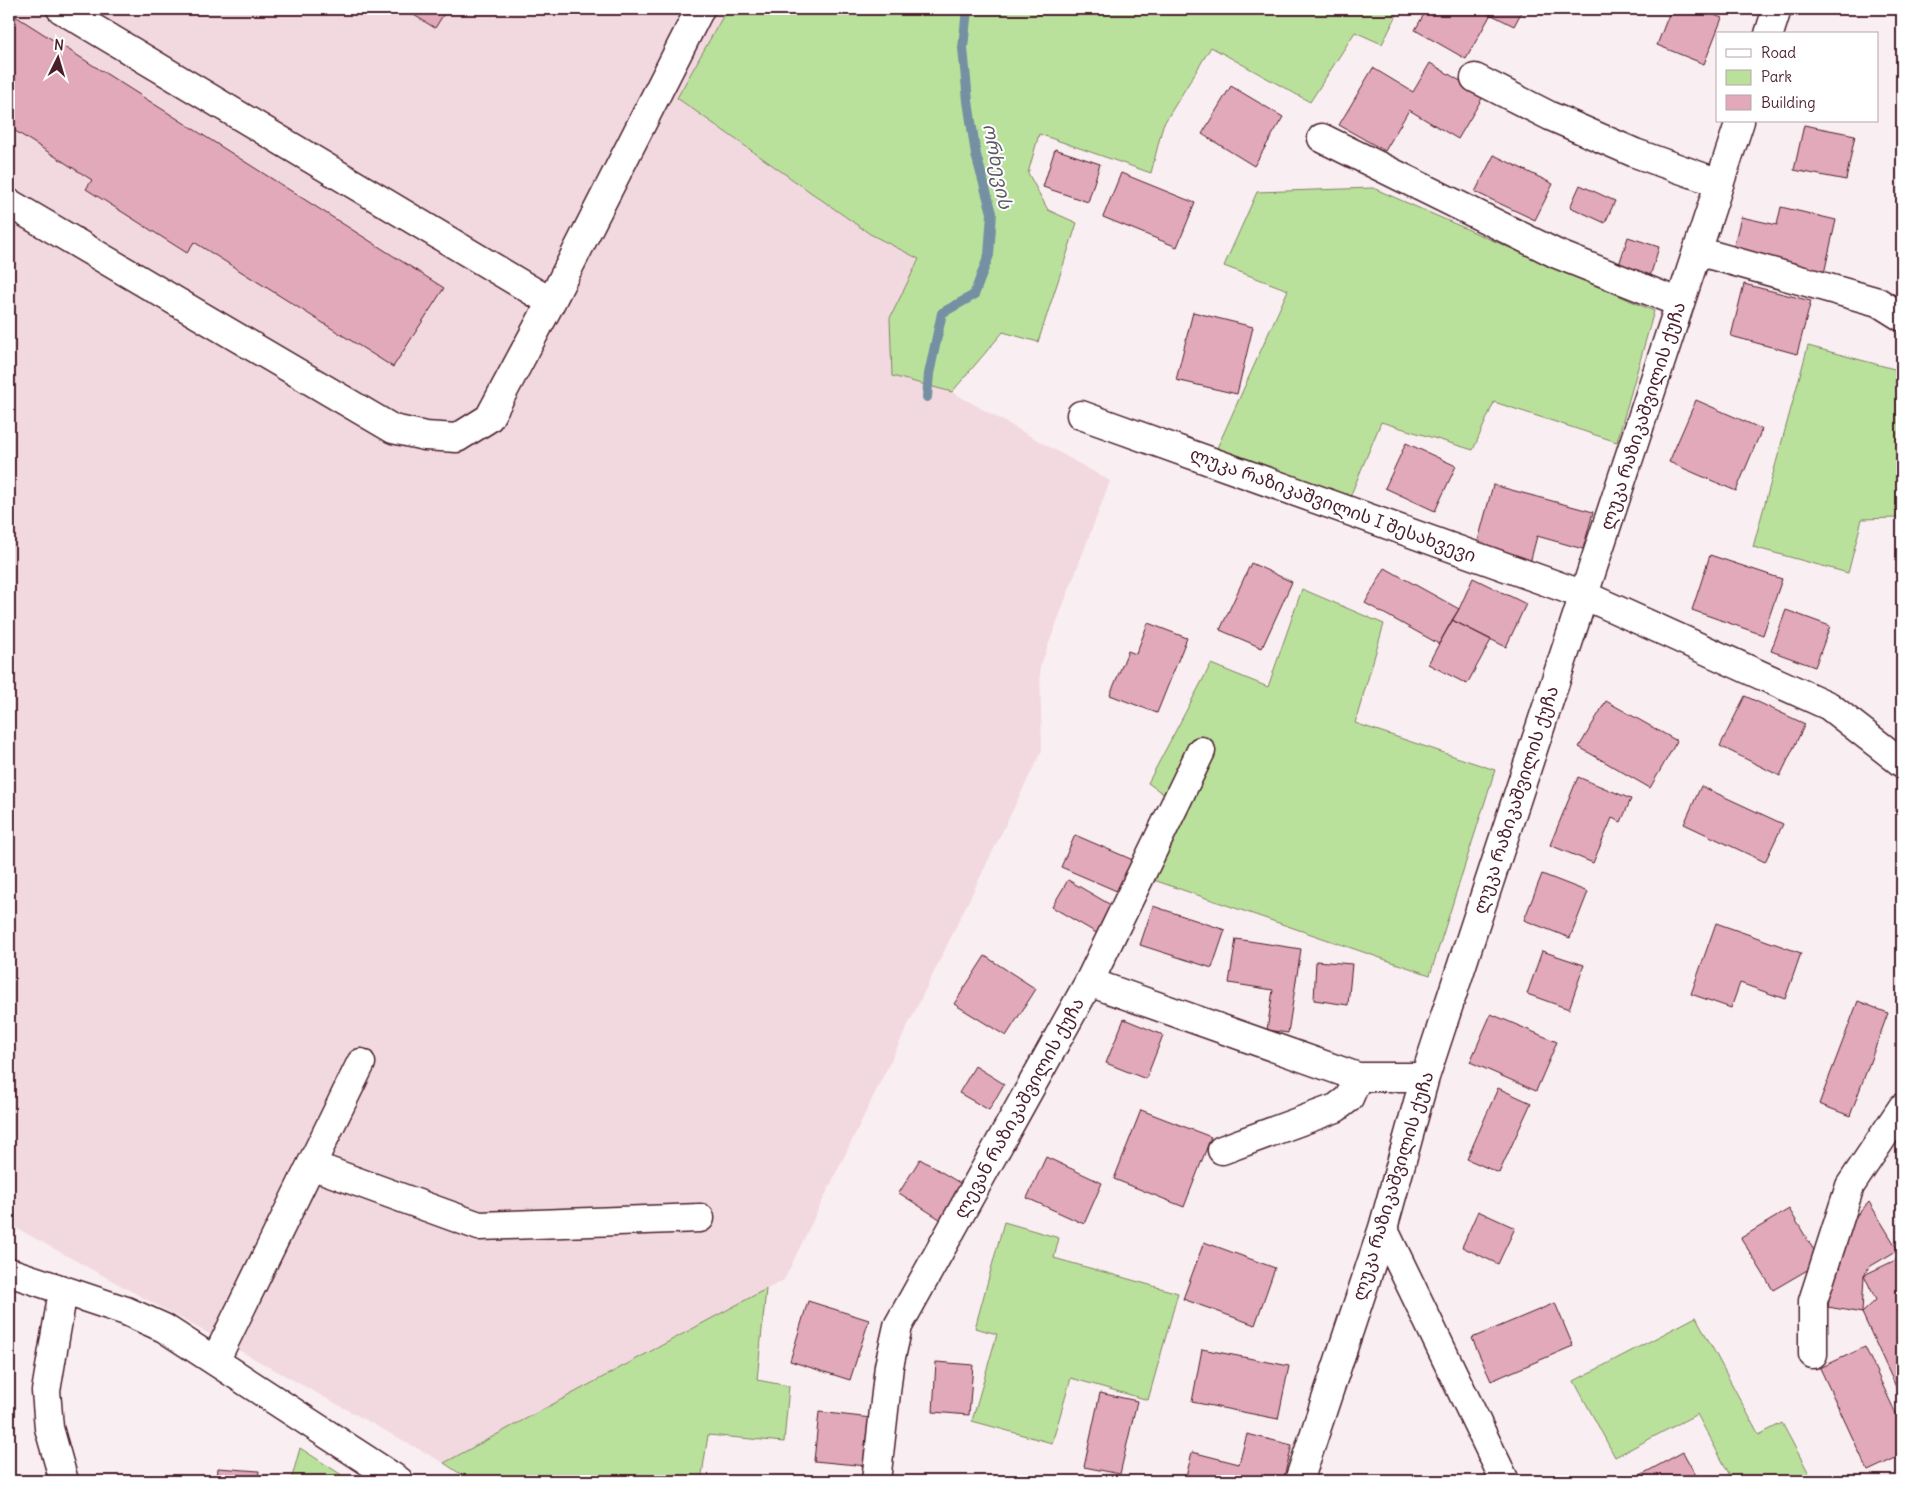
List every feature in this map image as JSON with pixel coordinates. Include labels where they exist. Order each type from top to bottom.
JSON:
[{"type":"street","points":[[61,9],[551,302]]},
{"type":"street","points":[[9,203],[393,429],[424,436],[457,438],[489,418],[551,302],[700,9]]},
{"type":"street","points":[[1769,32],[1777,9]]},
{"type":"street","points":[[1475,78],[1550,116],[1636,153],[1719,183]]},
{"type":"street","name":"ლუკა რაზიკაშვილის ქუჩა","points":[[1299,1481],[1382,1228],[1425,1076],[1740,122]]},
{"type":"street","points":[[1322,138],[1557,254],[1680,303]]},
{"type":"street","points":[[1697,251],[1878,302],[1902,317]]},
{"type":"street","name":"ლუკა რაზიკაშვილის I შესახვევი","points":[[1081,415],[1584,595],[1829,706],[1902,763]]},
{"type":"street","points":[[1089,982],[1201,751]]},
{"type":"street","name":"ლევან რაზიკაშვილის ქუჩა","points":[[876,1481],[889,1366],[898,1326],[1089,982],[1358,1077],[1425,1076]]},
{"type":"street","points":[[215,1361],[361,1063]]},
{"type":"street","points":[[1222,1150],[1336,1108],[1349,1098],[1358,1077]]},
{"type":"street","points":[[1813,1354],[1813,1301],[1850,1186],[1902,1108]]},
{"type":"street","points":[[311,1165],[479,1226],[700,1218]]},
{"type":"street","points":[[1382,1228],[1505,1481]]},
{"type":"street","points":[[9,1272],[126,1311],[164,1328],[400,1481]]},
{"type":"street","points":[[63,1291],[46,1391],[49,1428],[64,1481]]},
{"type":"shaded area","points":[[9,9],[721,9],[726,11],[677,98],[870,234],[919,259],[890,318],[892,376],[952,392],[1110,481],[1040,667],[1042,750],[784,1280],[444,1463],[9,1224]]},
{"type":"green space","points":[[727,9],[1400,9],[1382,44],[1355,32],[1310,102],[1211,47],[1163,125],[1151,173],[1039,134],[1028,173],[1048,210],[1077,223],[1038,342],[1003,332],[952,392],[892,376],[890,318],[919,259],[870,234],[677,98]]},
{"type":"green space","points":[[1373,188],[1654,311],[1617,442],[1494,402],[1473,450],[1381,422],[1347,504],[1213,457],[1288,290],[1224,266],[1257,192]]},
{"type":"green space","points":[[1808,346],[1902,371],[1902,496],[1896,518],[1862,519],[1848,573],[1753,547]]},
{"type":"green space","points":[[1302,589],[1384,624],[1355,723],[1495,770],[1430,975],[1145,877],[1165,795],[1148,783],[1211,664],[1268,687]]},
{"type":"green space","points":[[1004,1222],[1059,1238],[1054,1258],[1178,1293],[1148,1400],[1071,1378],[1052,1443],[972,1421],[997,1334],[975,1328]]},
{"type":"green space","points":[[766,1289],[757,1380],[789,1386],[784,1442],[708,1435],[701,1481],[471,1481],[444,1463]]},
{"type":"green space","points":[[1696,1317],[1759,1435],[1782,1423],[1813,1481],[1733,1481],[1697,1414],[1615,1457],[1574,1381]]},
{"type":"green space","points":[[300,1448],[351,1481],[291,1481]]},
{"type":"building","points":[[404,9],[447,9],[435,28]]},
{"type":"building","points":[[1427,9],[1480,9],[1491,14],[1466,59],[1415,30]]},
{"type":"building","points":[[1480,9],[1523,9],[1514,26]]},
{"type":"building","points":[[1671,9],[1699,9],[1722,18],[1704,64],[1657,45]]},
{"type":"building","points":[[9,12],[444,288],[393,367],[194,242],[187,253],[86,189],[92,180],[9,127]]},
{"type":"building","points":[[1430,63],[1484,95],[1458,139],[1409,110],[1385,151],[1339,125],[1373,68],[1413,92]]},
{"type":"building","points":[[1231,86],[1283,117],[1254,166],[1202,134]]},
{"type":"building","points":[[1804,125],[1855,135],[1846,180],[1794,170]]},
{"type":"building","points":[[1055,149],[1100,164],[1088,202],[1043,187]]},
{"type":"building","points":[[1494,155],[1553,184],[1535,220],[1475,192]]},
{"type":"building","points":[[1121,173],[1195,203],[1177,247],[1103,217]]},
{"type":"building","points":[[1580,185],[1615,201],[1605,223],[1570,207]]},
{"type":"building","points":[[1781,207],[1836,220],[1823,278],[1731,257],[1741,217],[1777,225]]},
{"type":"building","points":[[1628,237],[1659,247],[1649,280],[1617,271]]},
{"type":"building","points":[[1744,284],[1811,301],[1797,354],[1731,336]]},
{"type":"building","points":[[1193,312],[1253,327],[1237,394],[1176,380]]},
{"type":"building","points":[[1696,400],[1762,429],[1736,491],[1669,462]]},
{"type":"building","points":[[1406,443],[1456,466],[1435,511],[1385,488]]},
{"type":"building","points":[[1493,485],[1593,512],[1583,549],[1537,536],[1530,563],[1476,548]]},
{"type":"building","points":[[1710,555],[1782,579],[1763,635],[1692,610]]},
{"type":"building","points":[[1251,563],[1292,582],[1262,648],[1220,630]]},
{"type":"building","points":[[1385,568],[1459,609],[1439,644],[1365,603]]},
{"type":"building","points":[[1473,578],[1526,604],[1506,647],[1452,620]]},
{"type":"building","points":[[1786,610],[1830,626],[1815,667],[1771,651]]},
{"type":"building","points":[[1452,620],[1491,640],[1467,684],[1428,664]]},
{"type":"building","points":[[1148,623],[1187,638],[1157,713],[1110,695],[1128,651],[1136,654]]},
{"type":"building","points":[[1745,696],[1805,724],[1780,776],[1720,746]]},
{"type":"building","points":[[1606,701],[1677,741],[1650,788],[1579,747]]},
{"type":"building","points":[[1578,777],[1631,799],[1621,822],[1612,818],[1593,863],[1550,845]]},
{"type":"building","points":[[1701,786],[1783,824],[1765,862],[1684,824]]},
{"type":"building","points":[[1075,835],[1133,860],[1119,892],[1061,867]]},
{"type":"building","points":[[1542,874],[1588,892],[1570,938],[1524,920]]},
{"type":"building","points":[[1068,880],[1116,908],[1100,935],[1052,907]]},
{"type":"building","points":[[1153,906],[1225,930],[1212,968],[1140,945]]},
{"type":"building","points":[[1716,923],[1801,953],[1785,999],[1740,983],[1731,1008],[1691,994]]},
{"type":"building","points":[[1236,939],[1301,949],[1288,1033],[1267,1030],[1273,990],[1229,983]]},
{"type":"building","points":[[1542,951],[1584,965],[1569,1009],[1527,994]]},
{"type":"building","points":[[985,956],[1036,989],[1006,1036],[954,1004]]},
{"type":"building","points":[[1316,961],[1352,964],[1348,1005],[1314,1000]]},
{"type":"building","points":[[1858,1001],[1888,1013],[1850,1116],[1819,1104]]},
{"type":"building","points":[[1491,1014],[1557,1042],[1536,1091],[1470,1062]]},
{"type":"building","points":[[1124,1019],[1163,1035],[1146,1079],[1106,1063]]},
{"type":"building","points":[[975,1066],[1004,1084],[989,1110],[959,1093]]},
{"type":"building","points":[[1498,1088],[1531,1103],[1499,1173],[1467,1159]]},
{"type":"building","points":[[1141,1110],[1211,1137],[1184,1207],[1114,1179]]},
{"type":"building","points":[[1046,1157],[1102,1183],[1084,1224],[1027,1198]]},
{"type":"building","points":[[920,1159],[968,1188],[946,1223],[899,1193]]},
{"type":"building","points":[[1869,1202],[1898,1250],[1869,1267],[1864,1275],[1862,1313],[1828,1307],[1839,1235]]},
{"type":"building","points":[[1789,1209],[1821,1262],[1773,1290],[1741,1238]]},
{"type":"building","points":[[1478,1211],[1515,1228],[1498,1264],[1462,1247]]},
{"type":"building","points":[[1204,1242],[1275,1268],[1255,1325],[1183,1299]]},
{"type":"building","points":[[1900,1258],[1902,1262],[1902,1400],[1862,1313],[1876,1300],[1864,1275]]},
{"type":"building","points":[[808,1301],[869,1320],[850,1380],[790,1361]]},
{"type":"building","points":[[1555,1303],[1573,1346],[1491,1381],[1472,1338]]},
{"type":"building","points":[[1865,1347],[1902,1427],[1902,1455],[1868,1471],[1820,1368]]},
{"type":"building","points":[[1202,1349],[1289,1366],[1278,1419],[1192,1402]]},
{"type":"building","points":[[936,1362],[973,1365],[969,1415],[933,1412]]},
{"type":"building","points":[[1100,1393],[1137,1401],[1120,1474],[1084,1467]]},
{"type":"building","points":[[819,1412],[871,1418],[867,1466],[814,1461]]},
{"type":"building","points":[[1247,1434],[1292,1445],[1283,1481],[1185,1481],[1192,1452],[1239,1464]]},
{"type":"building","points":[[1683,1452],[1699,1481],[1637,1481],[1635,1478]]},
{"type":"building","points":[[218,1468],[259,1471],[258,1481],[217,1481]]},
{"type":"waterway","name":"ორხევის","points":[[927,397],[929,374],[942,313],[974,295],[989,255],[992,213],[976,155],[963,48],[967,9]]}]
